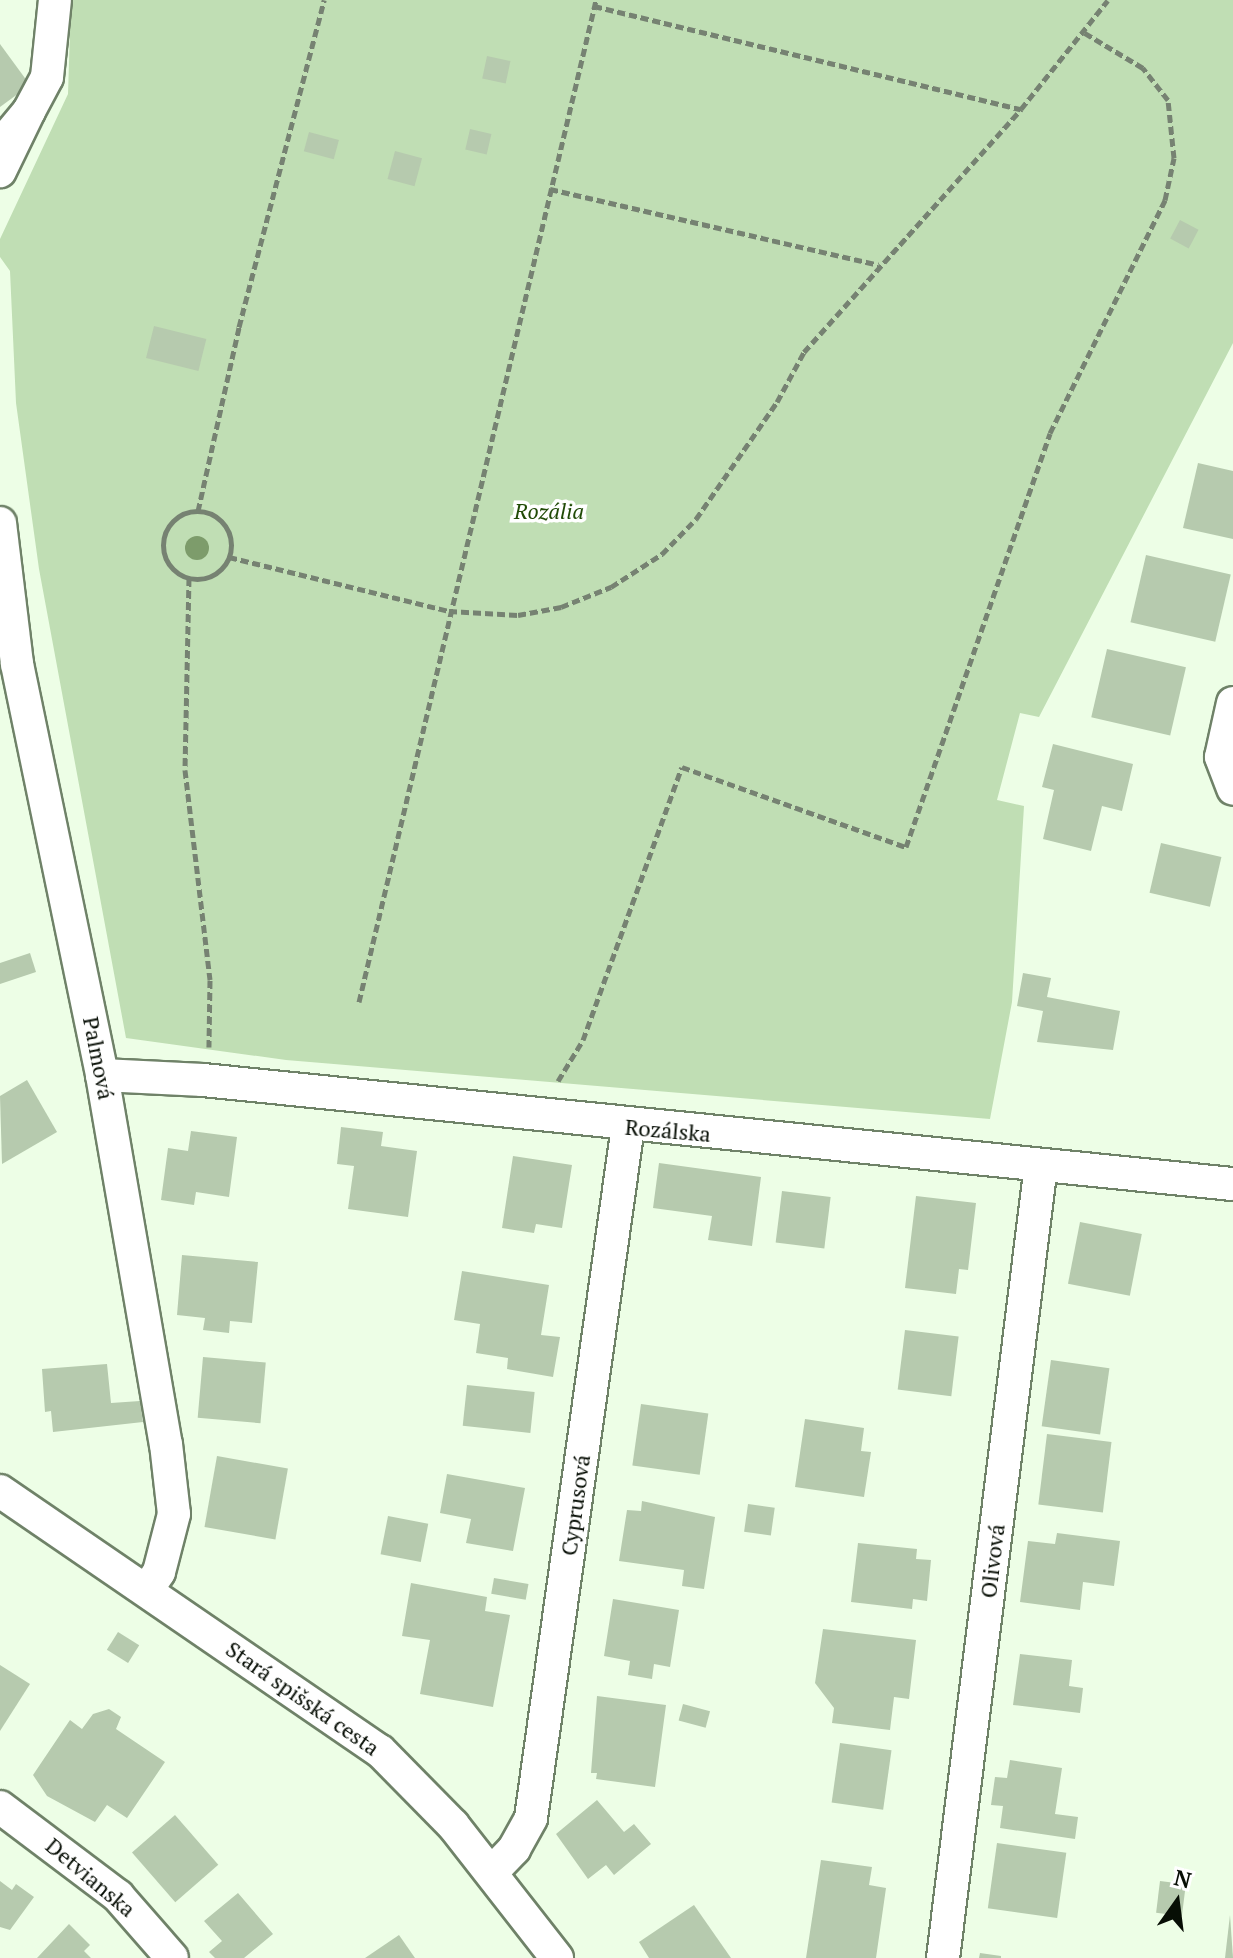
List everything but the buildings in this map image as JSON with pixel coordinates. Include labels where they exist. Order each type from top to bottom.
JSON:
[{"type":"street","points":[[0,171],[47,77],[55,0]]},
{"type":"street","points":[[0,146],[29,111]]},
{"type":"street","name":"Palmová","points":[[0,523],[8,670],[102,1075],[174,1514],[159,1572],[147,1590]]},
{"type":"street","points":[[1233,703],[1221,757],[1233,789]]},
{"type":"street","name":"Rozálska","points":[[102,1075],[203,1080],[628,1126],[1233,1184]]},
{"type":"street","name":"Cyprusová","points":[[492,1872],[514,1849],[531,1818],[628,1126]]},
{"type":"street","name":"Olivová","points":[[943,1958],[1041,1165]]},
{"type":"street","name":"Stará spišská cesta","points":[[0,1491],[380,1751],[428,1797],[492,1872],[557,1958]]},
{"type":"street","name":"Detvianska","points":[[0,1807],[118,1896],[172,1958]]},
{"type":"path","points":[[198,511],[239,327],[324,0]]},
{"type":"path","points":[[229,557],[449,611],[518,615],[561,607],[611,587],[662,554],[696,519],[777,402],[804,352],[878,265],[1021,109],[1108,0]]},
{"type":"path","points":[[359,1002],[595,3],[1021,109]]},
{"type":"path","points":[[559,1081],[583,1040],[682,767],[906,847],[1050,433],[1165,200],[1175,128],[1168,100],[1143,68],[1083,32]]},
{"type":"path","points":[[550,189],[878,265]]},
{"type":"path","points":[[198,511],[225,526],[229,557],[217,573],[189,578],[165,557],[165,535],[177,518],[198,511]]},
{"type":"path","points":[[189,578],[185,770],[212,1023],[203,1080]]},
{"type":"green space","name":"Rozália","points":[[71,0],[1233,0],[1233,343],[1039,717],[1020,713],[997,800],[1024,806],[1012,1002],[990,1119],[286,1060],[126,1038],[39,569],[16,403],[10,271],[0,257],[0,239],[68,94]]}]
